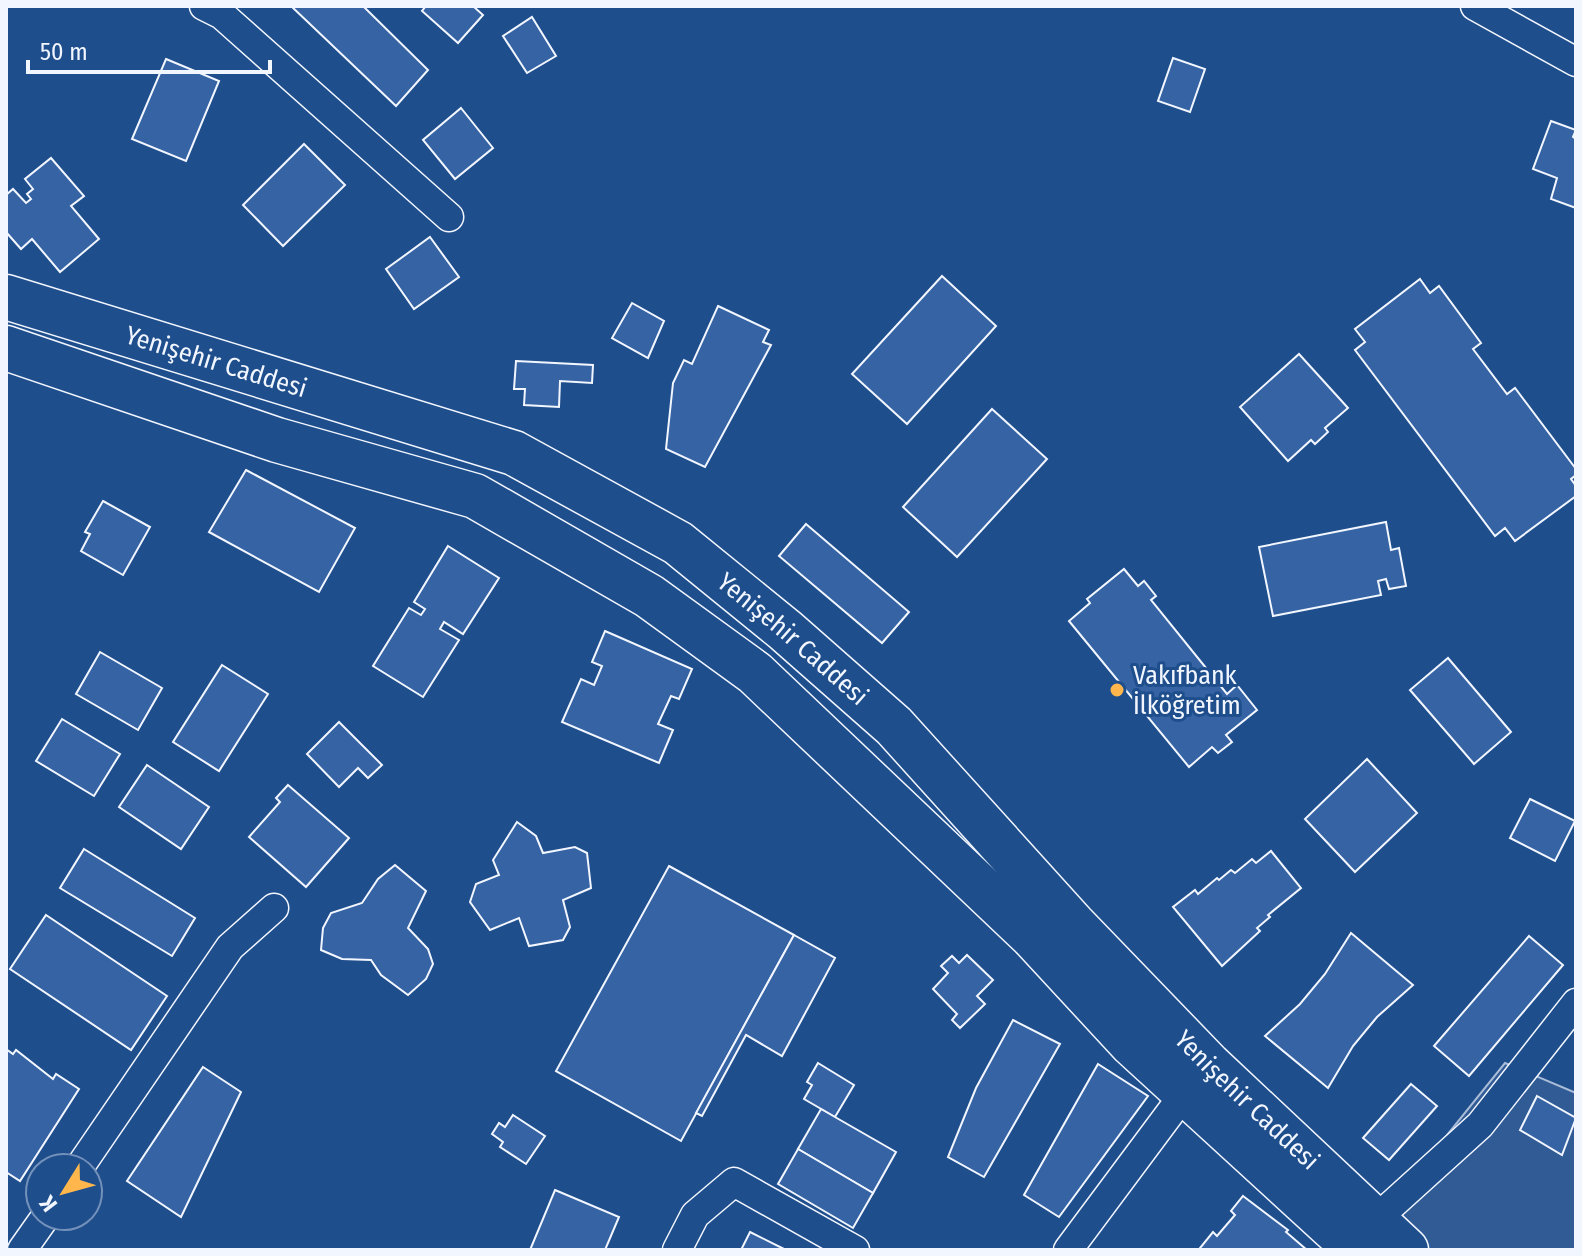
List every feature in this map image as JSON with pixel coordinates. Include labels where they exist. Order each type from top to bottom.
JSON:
[{"type":"main road","name":"Yenişehir Caddesi","points":[[6,297],[514,453],[678,543],[894,726],[1073,924],[1366,1235]]},
{"type":"main road","name":"Yenişehir Caddesi","points":[[6,348],[277,440],[475,496],[649,596],[755,673],[1032,936],[1132,1044],[1185,1093],[1366,1235],[1406,1250]]},
{"type":"street","points":[[204,6],[222,15],[449,217]]},
{"type":"street","points":[[1475,6],[1576,62]]},
{"type":"street","points":[[90,1152],[230,947],[274,908]]},
{"type":"street","points":[[1366,1235],[1480,1125],[1576,1003]]},
{"type":"street","points":[[1068,1250],[1185,1093]]},
{"type":"street","points":[[677,1250],[695,1215],[734,1182],[855,1250]]},
{"type":"street","points":[[22,1250],[35,1232]]},
{"type":"shaded area","points":[[1505,1063],[1576,1093],[1576,1250],[1429,1250],[1385,1212]]},
{"type":"building","points":[[291,6],[363,6],[428,70],[396,106]]},
{"type":"building","points":[[426,6],[473,6],[483,15],[458,43],[422,11]]},
{"type":"building","points":[[532,17],[556,56],[527,73],[503,36]]},
{"type":"building","points":[[1173,58],[1205,69],[1190,112],[1158,101]]},
{"type":"building","points":[[166,59],[219,81],[186,161],[132,139]]},
{"type":"building","points":[[461,108],[493,148],[455,179],[423,140]]},
{"type":"building","points":[[1551,121],[1576,130],[1573,137],[1576,139],[1576,208],[1551,199],[1557,178],[1533,169]]},
{"type":"building","points":[[304,144],[345,185],[283,246],[243,205]]},
{"type":"building","points":[[51,158],[84,196],[71,206],[99,239],[60,272],[32,239],[21,249],[6,232],[6,195],[13,189],[26,203],[31,199],[27,194],[33,189],[25,179]]},
{"type":"building","points":[[430,237],[459,277],[414,309],[386,269]]},
{"type":"building","points":[[942,276],[996,326],[907,424],[852,374]]},
{"type":"building","points":[[1420,279],[1430,293],[1439,286],[1481,343],[1473,349],[1507,394],[1515,388],[1576,469],[1576,475],[1571,479],[1576,486],[1576,496],[1515,541],[1505,528],[1495,536],[1355,350],[1365,342],[1355,329]]},
{"type":"building","points":[[632,303],[664,321],[648,358],[612,338]]},
{"type":"building","points":[[718,306],[769,330],[763,342],[771,345],[705,467],[666,449],[673,383],[684,360],[692,364]]},
{"type":"building","points":[[1299,354],[1348,408],[1325,428],[1328,432],[1315,444],[1311,440],[1288,461],[1240,407]]},
{"type":"building","points":[[516,361],[593,365],[592,383],[560,381],[559,407],[524,405],[525,389],[514,389]]},
{"type":"building","points":[[992,409],[1047,459],[957,557],[903,507]]},
{"type":"building","points":[[246,470],[355,528],[319,592],[209,532]]},
{"type":"building","points":[[103,501],[150,527],[123,575],[81,551],[90,534],[85,532]]},
{"type":"building","points":[[1386,522],[1391,550],[1399,548],[1406,586],[1389,589],[1386,579],[1378,581],[1381,595],[1273,616],[1259,547]]},
{"type":"building","points":[[806,524],[909,612],[882,643],[779,556]]},
{"type":"building","points":[[448,546],[499,578],[463,634],[444,622],[440,629],[459,640],[423,697],[373,666],[409,608],[421,615],[425,609],[414,602]]},
{"type":"building","points":[[1124,569],[1138,586],[1144,581],[1156,596],[1151,600],[1227,694],[1237,685],[1257,710],[1226,735],[1232,742],[1218,753],[1212,747],[1189,767],[1069,621],[1090,603],[1087,599]]},
{"type":"building","points":[[605,631],[692,669],[679,699],[671,696],[658,724],[673,730],[659,763],[562,722],[581,679],[594,685],[602,666],[592,662]]},
{"type":"building","points":[[100,652],[162,688],[138,730],[76,694]]},
{"type":"building","points":[[1448,658],[1511,732],[1474,764],[1410,690]]},
{"type":"building","points":[[222,665],[268,694],[219,771],[173,742]]},
{"type":"building","points":[[62,719],[120,754],[94,796],[36,761]]},
{"type":"building","points":[[339,722],[382,765],[368,778],[358,768],[339,787],[307,754]]},
{"type":"building","points":[[1367,759],[1417,813],[1355,872],[1305,819]]},
{"type":"building","points":[[147,765],[209,807],[181,849],[119,807]]},
{"type":"building","points":[[288,785],[349,838],[306,887],[249,837],[280,802],[276,798]]},
{"type":"building","points":[[1530,799],[1575,821],[1555,861],[1510,838]]},
{"type":"building","points":[[517,822],[536,836],[543,853],[575,847],[587,853],[591,888],[563,900],[570,927],[563,940],[529,946],[519,918],[490,930],[470,902],[476,884],[499,875],[493,860]]},
{"type":"building","points":[[84,849],[195,918],[172,956],[60,888]]},
{"type":"building","points":[[1271,851],[1301,888],[1268,915],[1270,917],[1257,928],[1260,931],[1222,966],[1173,907],[1195,890],[1198,894],[1217,878],[1219,880],[1231,870],[1235,873],[1252,859],[1256,863]]},
{"type":"building","points":[[395,865],[426,891],[408,928],[428,949],[433,964],[426,979],[408,995],[381,975],[371,960],[342,959],[321,950],[323,928],[331,913],[362,903],[378,879]]},
{"type":"building","points":[[669,866],[794,935],[681,1141],[556,1071]]},
{"type":"building","points":[[46,915],[167,996],[131,1050],[10,969]]},
{"type":"building","points":[[1351,933],[1413,985],[1377,1017],[1353,1046],[1328,1088],[1265,1036],[1300,1004],[1325,974]]},
{"type":"building","points":[[794,935],[835,958],[782,1056],[746,1035],[702,1116],[696,1113]]},
{"type":"building","points":[[1529,936],[1563,965],[1469,1076],[1434,1046]]},
{"type":"building","points":[[967,955],[993,980],[977,996],[985,1004],[960,1028],[952,1020],[957,1014],[933,989],[948,973],[941,966],[952,956],[959,963]]},
{"type":"building","points":[[1013,1020],[1060,1044],[984,1177],[948,1157],[976,1088]]},
{"type":"building","points":[[6,1049],[13,1054],[16,1050],[53,1079],[56,1074],[79,1089],[39,1152],[24,1152],[24,1175],[20,1181],[6,1172]]},
{"type":"building","points":[[818,1063],[854,1085],[835,1117],[804,1099],[812,1085],[807,1082]]},
{"type":"building","points":[[1098,1064],[1148,1096],[1059,1217],[1024,1195]]},
{"type":"building","points":[[203,1067],[241,1092],[181,1217],[127,1181]]},
{"type":"building","points":[[1411,1084],[1437,1106],[1389,1160],[1363,1138]]},
{"type":"building","points":[[1537,1096],[1576,1118],[1562,1155],[1520,1130]]},
{"type":"building","points":[[821,1109],[896,1152],[873,1193],[798,1149]]},
{"type":"building","points":[[513,1115],[545,1136],[526,1164],[500,1147],[503,1142],[492,1134],[499,1123],[505,1127]]},
{"type":"building","points":[[798,1149],[873,1193],[853,1228],[778,1184]]},
{"type":"building","points":[[555,1190],[619,1217],[605,1250],[530,1250]]},
{"type":"building","points":[[1243,1196],[1288,1230],[1286,1232],[1307,1250],[1200,1248],[1213,1232],[1217,1236],[1235,1215],[1231,1211]]},
{"type":"building","points":[[750,1232],[786,1250],[741,1250]]},
{"type":"place","name":"Vakıfbank İlköğretim","points":[[1117,690]]}]
